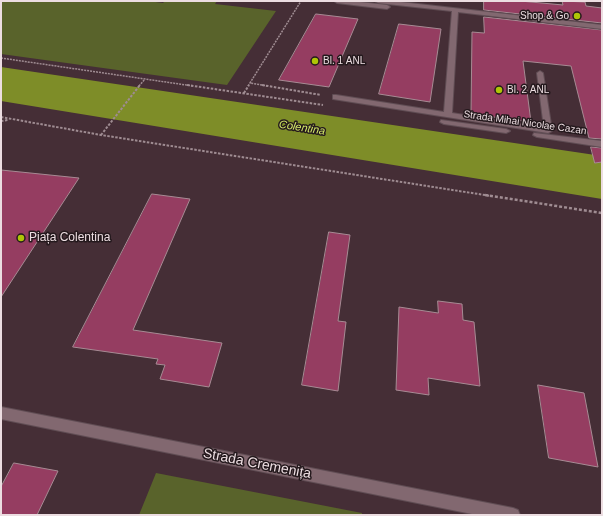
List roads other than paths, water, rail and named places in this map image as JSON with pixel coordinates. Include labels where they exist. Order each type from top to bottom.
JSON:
[{"type":"street","points":[[337,1],[383,7],[432,7]]},
{"type":"street","points":[[378,1],[602,27]]},
{"type":"street","points":[[446,118],[455,10]]},
{"type":"street","points":[[336,97],[446,118],[548,131],[540,73]]},
{"type":"street","name":"Strada Mihai Nicolae Cazan","points":[[446,118],[602,144]]},
{"type":"street","name":"Strada Cremenița","points":[[1,413],[513,515]]},
{"type":"water","name":"Colentina","points":[[1,67],[602,156],[602,199],[1,101]]},
{"type":"place","name":"Shop & Go","points":[[577,16]]},
{"type":"place","name":"Bl. 1 ANL","points":[[315,61]]},
{"type":"place","name":"Bl. 2 ANL","points":[[499,90]]},
{"type":"place","name":"Piața Colentina","points":[[21,238]]}]
